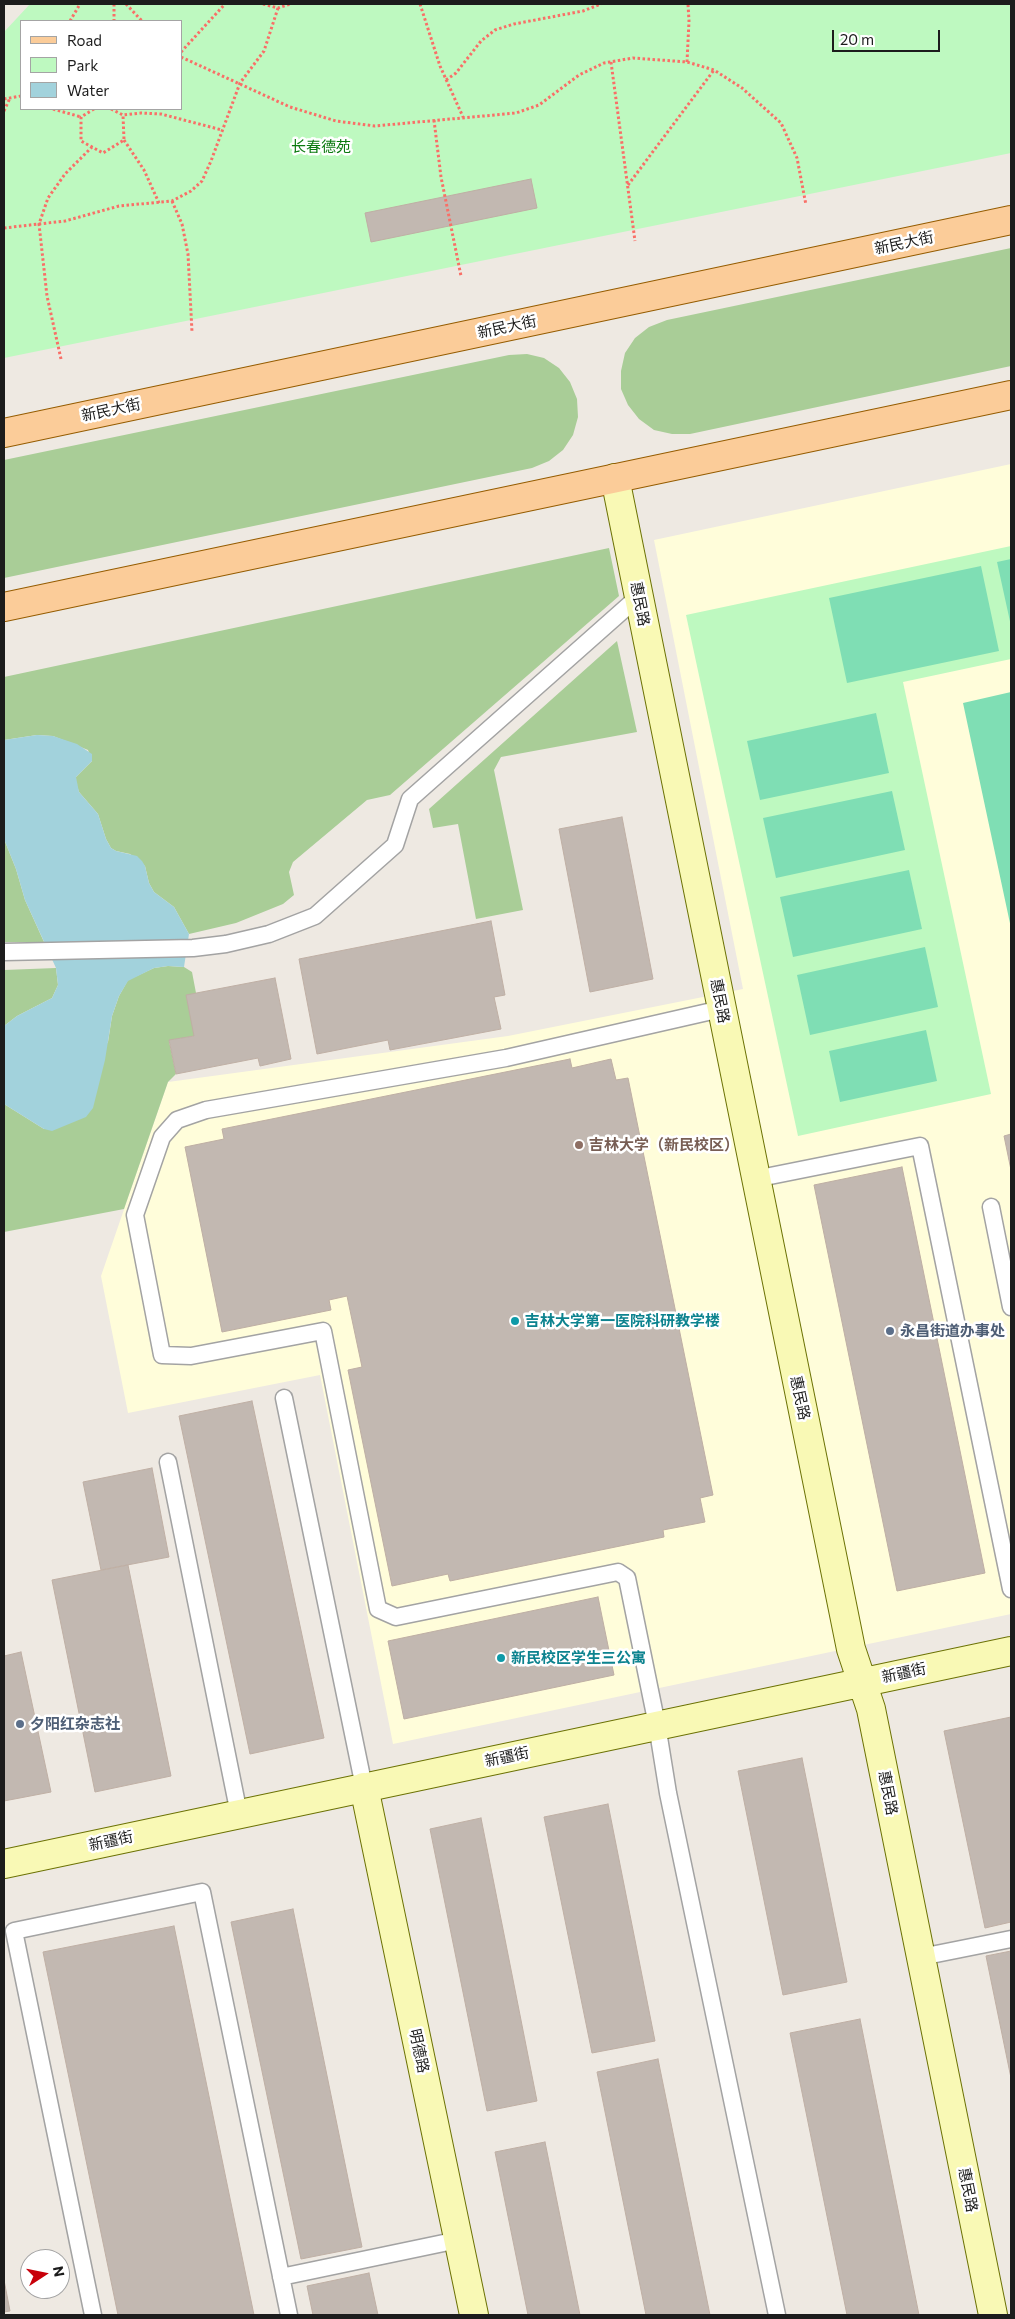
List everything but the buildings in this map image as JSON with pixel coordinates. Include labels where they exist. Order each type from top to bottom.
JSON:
[{"type":"main road","name":"新民大街","points":[[4,433],[1011,220]]},
{"type":"main road","points":[[4,607],[1011,395]]},
{"type":"street","name":"惠民路","points":[[615,478],[851,1649],[871,1709],[994,2315]]},
{"type":"street","name":"新疆街","points":[[4,1864],[657,1724],[1011,1651]]},
{"type":"street","name":"明德路","points":[[364,1787],[474,2315]]},
{"type":"lane","points":[[4,952],[193,948],[226,944],[269,934],[315,916],[396,845],[410,799],[638,597]]},
{"type":"lane","points":[[721,1009],[506,1058],[206,1110],[177,1120],[162,1136],[135,1215],[162,1355],[191,1356],[323,1331],[378,1609],[396,1617],[618,1572],[627,1578],[657,1724],[668,1792],[777,2315]]},
{"type":"lane","points":[[755,1179],[920,1146],[1011,1589]]},
{"type":"lane","points":[[990,1206],[1011,1307]]},
{"type":"lane","points":[[284,1398],[364,1787]]},
{"type":"lane","points":[[168,1462],[239,1814]]},
{"type":"lane","points":[[92,2315],[14,1931],[202,1892],[289,2315]]},
{"type":"lane","points":[[921,1957],[1011,1939]]},
{"type":"lane","points":[[281,2277],[458,2240]]},
{"type":"path","points":[[71,20],[80,4]]},
{"type":"path","points":[[114,4],[114,20]]},
{"type":"path","points":[[126,4],[141,20]]},
{"type":"path","points":[[182,51],[225,4]]},
{"type":"path","points":[[264,4],[278,8],[290,4]]},
{"type":"path","points":[[420,4],[446,80],[462,118]]},
{"type":"path","points":[[446,80],[456,73],[481,41],[496,30],[514,24],[583,11],[601,4]]},
{"type":"path","points":[[687,62],[690,21],[688,4]]},
{"type":"path","points":[[4,228],[65,221],[119,206],[159,203],[172,200],[191,191],[202,180],[212,162],[240,83],[264,51],[278,8]]},
{"type":"path","points":[[182,57],[290,106],[336,120],[375,126],[516,113],[539,105],[579,75],[611,62],[632,58],[687,62],[714,70],[742,88],[781,124],[796,158],[806,205]]},
{"type":"path","points":[[611,62],[635,241]]},
{"type":"path","points":[[628,186],[714,70]]},
{"type":"path","points":[[4,98],[20,96]]},
{"type":"path","points":[[4,111],[10,98]]},
{"type":"path","points":[[56,110],[81,117],[92,110]]},
{"type":"path","points":[[113,110],[123,115],[134,113],[162,114],[222,130]]},
{"type":"path","points":[[123,115],[124,140],[144,170],[159,203]]},
{"type":"path","points":[[81,117],[81,141],[103,153],[124,140]]},
{"type":"path","points":[[434,120],[441,177],[461,276]]},
{"type":"path","points":[[61,359],[47,296],[39,224],[48,198],[65,174],[92,147]]},
{"type":"path","points":[[172,200],[182,224],[188,254],[192,332]]},
{"type":"shaded area","name":"吉林大学（新民校区）","points":[[1011,464],[1011,1614],[393,1744],[320,1375],[128,1413],[101,1276],[168,1082],[508,1036],[743,989],[654,540]]},
{"type":"green space","name":"长春德苑","points":[[30,4],[1011,4],[1011,153],[4,358],[4,32]]},
{"type":"green space","points":[[1011,248],[1011,366],[690,434],[672,434],[654,430],[639,419],[628,405],[621,389],[621,371],[625,353],[635,338],[649,327],[667,320]]},
{"type":"green space","points":[[527,354],[544,358],[559,368],[570,382],[577,399],[578,417],[573,435],[563,450],[549,461],[532,468],[4,578],[4,460],[509,355]]},
{"type":"green space","points":[[1011,546],[1011,659],[903,682],[991,1094],[798,1136],[686,615]]},
{"type":"green space","points":[[609,548],[619,596],[390,795],[367,800],[293,862],[289,872],[294,895],[283,904],[236,923],[189,934],[174,907],[154,892],[149,883],[145,866],[130,854],[111,848],[98,814],[79,792],[76,783],[76,777],[92,761],[88,750],[53,736],[37,735],[4,740],[4,677]]},
{"type":"green space","points":[[1011,559],[1011,626],[997,562]]},
{"type":"green space","points":[[981,566],[999,651],[847,683],[829,598]]},
{"type":"green space","points":[[617,641],[637,732],[501,757],[494,770],[523,910],[476,919],[458,824],[433,828],[429,809]]},
{"type":"green space","points":[[1011,692],[1011,928],[963,703]]},
{"type":"green space","points":[[876,713],[889,773],[760,800],[747,741]]},
{"type":"green space","points":[[892,791],[905,850],[776,878],[763,818]]},
{"type":"green space","points":[[4,839],[16,869],[25,900],[44,942],[4,942]]},
{"type":"green space","points":[[909,870],[922,929],[793,957],[780,897]]},
{"type":"green space","points":[[925,947],[938,1007],[810,1035],[797,975]]},
{"type":"green space","points":[[168,966],[184,967],[192,972],[196,993],[194,1036],[169,1041],[176,1074],[168,1082],[124,1209],[4,1232],[4,1104],[44,1129],[108,1042],[112,1016],[119,996],[128,980],[154,968]]},
{"type":"green space","points":[[56,968],[58,985],[52,998],[17,1016],[4,1026],[4,970]]},
{"type":"green space","points":[[926,1030],[937,1081],[840,1102],[829,1051]]},
{"type":"water","points":[[37,735],[53,736],[77,744],[92,754],[92,761],[76,777],[79,792],[98,814],[111,848],[137,856],[142,861],[154,892],[174,907],[189,934],[184,967],[168,966],[154,968],[128,981],[119,996],[112,1016],[105,1060],[93,1108],[86,1117],[52,1131],[44,1129],[4,1104],[4,1026],[17,1016],[52,998],[58,985],[56,968],[25,900],[16,869],[4,839],[4,740]]},
{"type":"place","name":"吉林大学（新民校区）","points":[[579,1145]]},
{"type":"place","name":"吉林大学第一医院科研教学楼","points":[[515,1321]]},
{"type":"place","name":"永昌街道办事处","points":[[890,1331]]},
{"type":"place","name":"新民校区学生三公寓","points":[[501,1658]]},
{"type":"place","name":"夕阳红杂志社","points":[[20,1724]]}]
